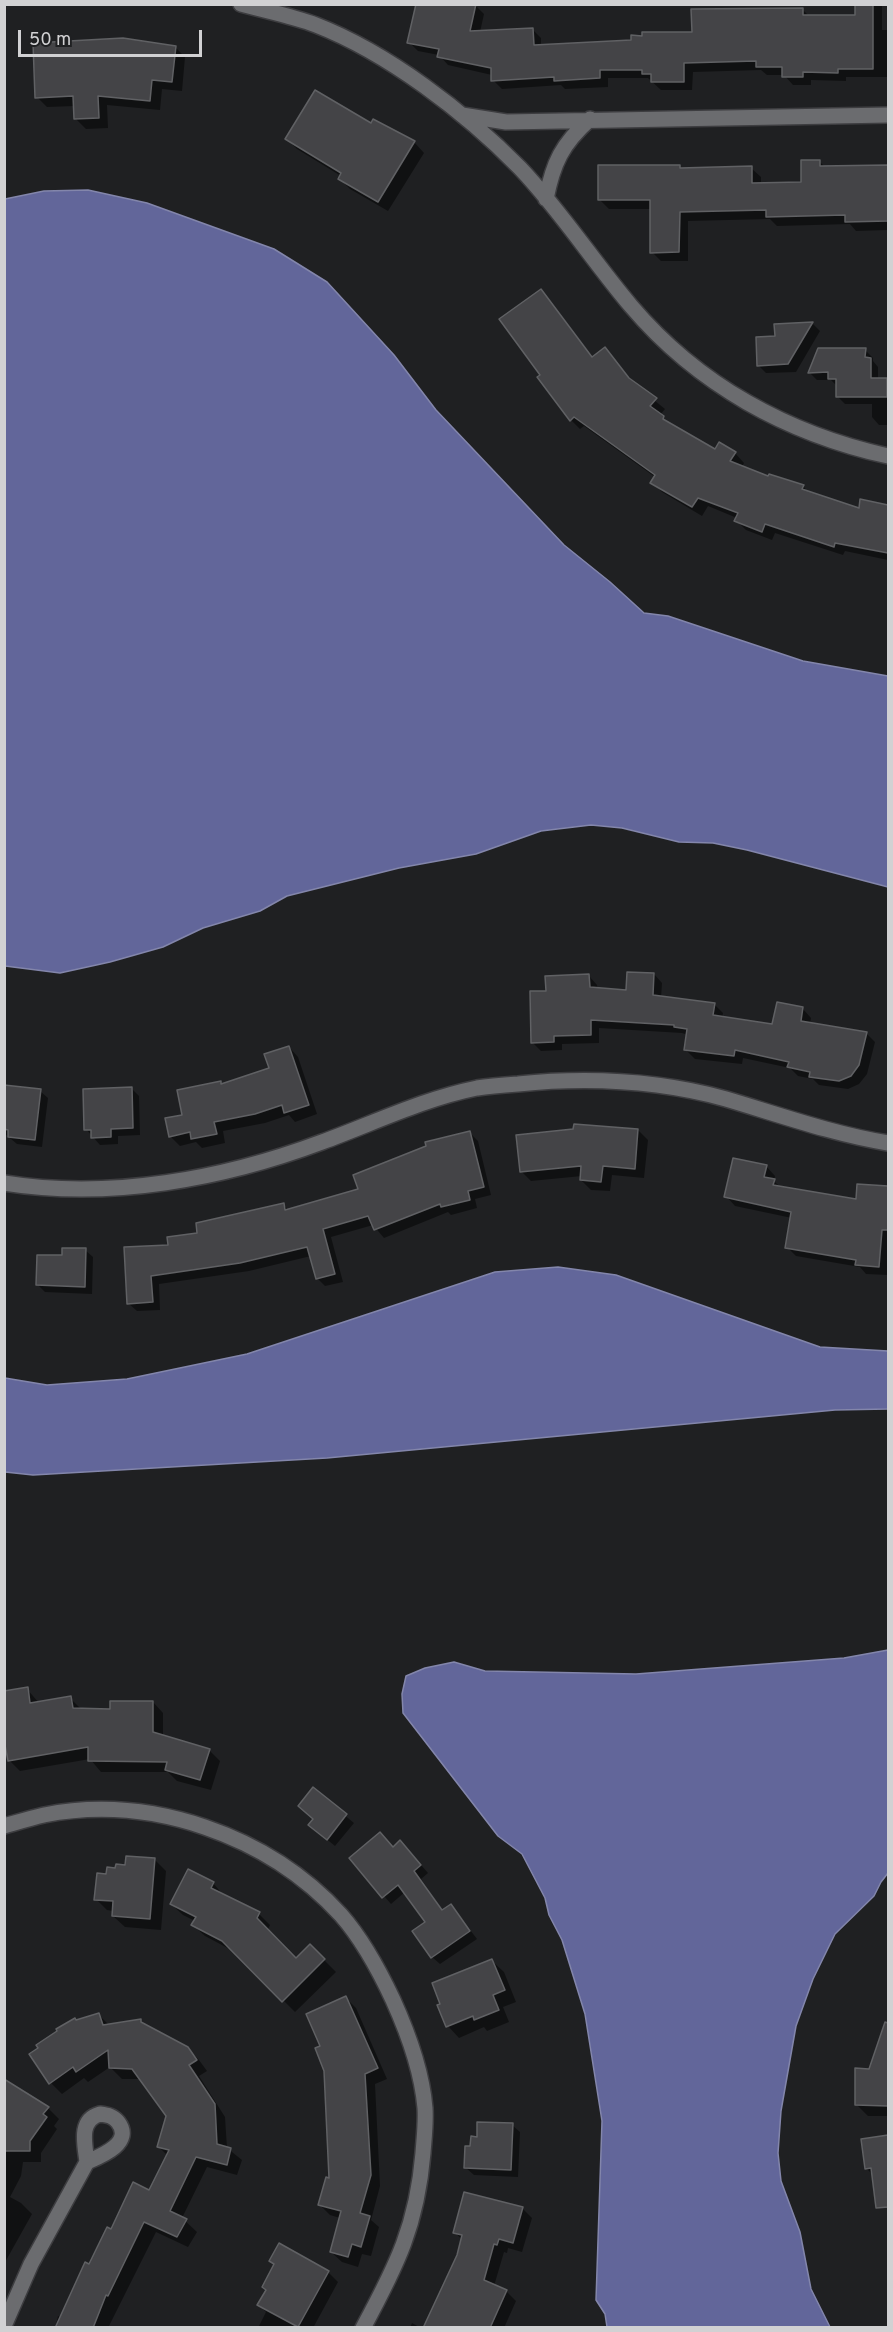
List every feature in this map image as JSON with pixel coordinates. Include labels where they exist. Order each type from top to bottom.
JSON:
[{"type":"street","points":[[241,4],[314,25],[351,41],[411,78],[462,116],[520,168],[657,335],[708,379],[762,412],[801,430],[851,448],[888,456]]},
{"type":"street","points":[[462,116],[506,122],[888,115]]},
{"type":"street","points":[[546,199],[551,173],[561,152],[574,134],[590,119]]},
{"type":"street","points":[[4,1183],[36,1188],[111,1190],[183,1180],[268,1160],[322,1142],[422,1102],[478,1088],[583,1079],[630,1081],[671,1087],[725,1099],[773,1115],[855,1137],[888,1143]]},
{"type":"street","points":[[4,1826],[45,1815],[101,1810],[146,1813],[202,1825],[236,1839],[290,1871],[315,1889],[362,1942],[382,1977],[401,2018],[413,2053],[425,2108],[421,2178],[414,2215],[399,2258],[363,2328]]},
{"type":"street","points":[[4,2326],[31,2264],[87,2162]]},
{"type":"water","points":[[88,190],[147,203],[274,249],[327,282],[394,355],[436,410],[564,545],[644,613],[668,616],[803,661],[888,676],[888,887],[747,850],[713,843],[679,842],[622,828],[591,825],[541,831],[476,854],[399,868],[287,896],[260,911],[203,928],[163,947],[110,962],[60,973],[5,966],[5,199],[44,191]]},
{"type":"water","points":[[558,1267],[616,1275],[820,1347],[888,1351],[888,1409],[835,1410],[327,1458],[33,1475],[5,1472],[5,1378],[47,1385],[127,1379],[247,1354],[495,1272]]},
{"type":"water","points":[[888,1650],[888,1873],[874,1896],[835,1934],[813,1979],[796,2026],[781,2111],[778,2153],[781,2181],[800,2232],[811,2289],[830,2327],[607,2327],[605,2314],[596,2300],[602,2121],[585,2014],[562,1940],[549,1915],[545,1898],[522,1854],[498,1836],[403,1713],[402,1694],[406,1676],[425,1668],[454,1662],[485,1671],[636,1674],[844,1658]]},
{"type":"building","points":[[416,4],[476,4],[470,31],[533,28],[534,45],[631,40],[631,35],[642,36],[642,32],[692,32],[691,9],[803,8],[803,15],[855,15],[855,4],[873,4],[873,69],[838,69],[838,73],[803,72],[803,77],[782,77],[782,67],[756,67],[756,61],[684,63],[684,82],[651,82],[651,74],[642,74],[642,70],[600,70],[600,78],[554,81],[554,77],[491,81],[491,68],[437,57],[439,49],[407,43]]},
{"type":"building","points":[[123,38],[176,46],[172,82],[152,80],[150,101],[98,96],[99,118],[74,119],[73,96],[35,98],[33,43]]},
{"type":"building","points":[[315,90],[371,123],[373,119],[415,141],[378,202],[338,179],[341,173],[285,139]]},
{"type":"building","points":[[801,160],[820,160],[820,166],[888,165],[888,221],[845,222],[845,215],[766,217],[766,210],[680,212],[679,252],[650,253],[650,200],[598,200],[598,165],[680,165],[680,168],[752,166],[752,183],[801,182]]},
{"type":"building","points":[[541,289],[592,357],[605,347],[629,378],[657,398],[650,406],[664,416],[663,419],[715,449],[719,442],[736,452],[730,461],[768,476],[769,474],[804,485],[802,489],[859,508],[860,499],[888,505],[888,553],[835,543],[834,547],[765,524],[762,532],[734,521],[738,513],[698,498],[692,507],[650,483],[655,475],[574,417],[570,421],[537,377],[540,375],[499,319]]},
{"type":"building","points":[[813,322],[788,364],[757,366],[756,337],[775,336],[774,324]]},
{"type":"building","points":[[818,348],[866,348],[865,357],[871,358],[871,378],[887,378],[887,397],[836,397],[836,379],[828,379],[828,372],[808,373]]},
{"type":"building","points":[[627,972],[654,973],[653,995],[715,1003],[713,1015],[772,1024],[777,1002],[803,1007],[801,1021],[867,1032],[859,1065],[851,1076],[839,1081],[809,1077],[810,1072],[787,1067],[789,1062],[735,1050],[734,1056],[684,1050],[687,1029],[674,1027],[674,1025],[591,1020],[591,1035],[554,1036],[554,1042],[531,1043],[530,991],[546,991],[545,976],[589,974],[590,987],[626,990]]},
{"type":"building","points":[[289,1046],[309,1105],[284,1113],[282,1105],[255,1114],[214,1122],[217,1134],[191,1139],[190,1132],[169,1137],[165,1118],[182,1115],[177,1090],[221,1081],[221,1084],[269,1068],[264,1054]]},
{"type":"building","points":[[4,1085],[41,1089],[35,1140],[8,1137],[8,1130],[4,1129]]},
{"type":"building","points":[[132,1087],[133,1128],[111,1129],[111,1137],[91,1138],[91,1130],[84,1130],[83,1089]]},
{"type":"building","points":[[574,1124],[638,1129],[635,1169],[603,1166],[601,1182],[580,1180],[581,1166],[520,1172],[516,1135],[573,1129]]},
{"type":"building","points":[[470,1131],[484,1187],[468,1191],[470,1200],[441,1207],[440,1204],[374,1230],[368,1216],[323,1229],[335,1274],[316,1279],[307,1247],[240,1263],[151,1276],[153,1302],[127,1304],[124,1247],[168,1245],[167,1237],[197,1233],[196,1223],[284,1203],[285,1210],[358,1189],[353,1175],[426,1146],[425,1142]]},
{"type":"building","points":[[733,1158],[767,1165],[764,1177],[775,1179],[773,1185],[856,1199],[857,1184],[888,1186],[888,1230],[882,1230],[879,1267],[855,1265],[856,1260],[785,1248],[791,1212],[724,1197]]},
{"type":"building","points":[[62,1248],[86,1248],[85,1287],[36,1285],[37,1255],[62,1255]]},
{"type":"building","points":[[28,1687],[30,1703],[71,1696],[73,1708],[110,1709],[110,1701],[153,1701],[153,1732],[210,1749],[200,1780],[165,1770],[167,1762],[88,1761],[88,1747],[8,1761],[4,1740],[4,1691]]},
{"type":"building","points":[[313,1787],[347,1814],[327,1840],[308,1825],[313,1819],[298,1806]]},
{"type":"building","points":[[380,1832],[393,1847],[400,1840],[421,1865],[414,1871],[442,1910],[451,1904],[470,1931],[431,1958],[412,1931],[425,1922],[398,1885],[382,1898],[349,1858]]},
{"type":"building","points":[[126,1856],[155,1858],[150,1919],[112,1916],[113,1901],[94,1900],[97,1873],[106,1874],[107,1867],[115,1868],[116,1864],[125,1865]]},
{"type":"building","points":[[188,1869],[214,1882],[211,1888],[260,1912],[257,1918],[296,1958],[310,1944],[325,1959],[282,2002],[222,1941],[191,1925],[196,1917],[170,1904]]},
{"type":"building","points":[[492,1959],[505,1990],[493,1995],[499,2010],[474,2020],[473,2016],[446,2027],[437,2005],[440,2004],[432,1983]]},
{"type":"building","points":[[346,1996],[378,2068],[365,2074],[371,2175],[360,2213],[370,2216],[361,2247],[352,2244],[348,2257],[330,2252],[341,2211],[318,2205],[326,2177],[329,2178],[324,2071],[315,2048],[320,2046],[306,2014]]},
{"type":"building","points":[[99,2013],[103,2025],[141,2019],[141,2022],[188,2047],[197,2060],[189,2065],[215,2104],[217,2144],[231,2148],[227,2165],[196,2157],[170,2211],[187,2219],[177,2237],[144,2222],[108,2296],[106,2295],[93,2328],[55,2328],[85,2262],[89,2264],[107,2227],[111,2229],[133,2182],[149,2190],[169,2150],[157,2147],[166,2116],[132,2069],[109,2068],[108,2050],[76,2072],[73,2067],[49,2084],[29,2054],[38,2048],[36,2045],[57,2031],[56,2029],[75,2018],[76,2020]]},
{"type":"building","points":[[885,2022],[888,2023],[888,2106],[855,2105],[855,2068],[869,2069]]},
{"type":"building","points":[[4,2079],[49,2107],[43,2114],[47,2117],[30,2141],[30,2151],[4,2151]]},
{"type":"building","points":[[477,2122],[513,2123],[511,2170],[464,2168],[465,2146],[470,2146],[471,2136],[477,2137]]},
{"type":"building","points":[[888,2135],[888,2207],[876,2208],[871,2168],[865,2169],[861,2139]]},
{"type":"building","points":[[464,2192],[523,2207],[513,2243],[499,2239],[497,2245],[494,2244],[484,2280],[507,2290],[490,2328],[423,2328],[457,2255],[462,2235],[453,2233]]},
{"type":"building","points":[[279,2243],[329,2271],[298,2327],[257,2305],[266,2290],[262,2287],[274,2264],[269,2261]]}]
